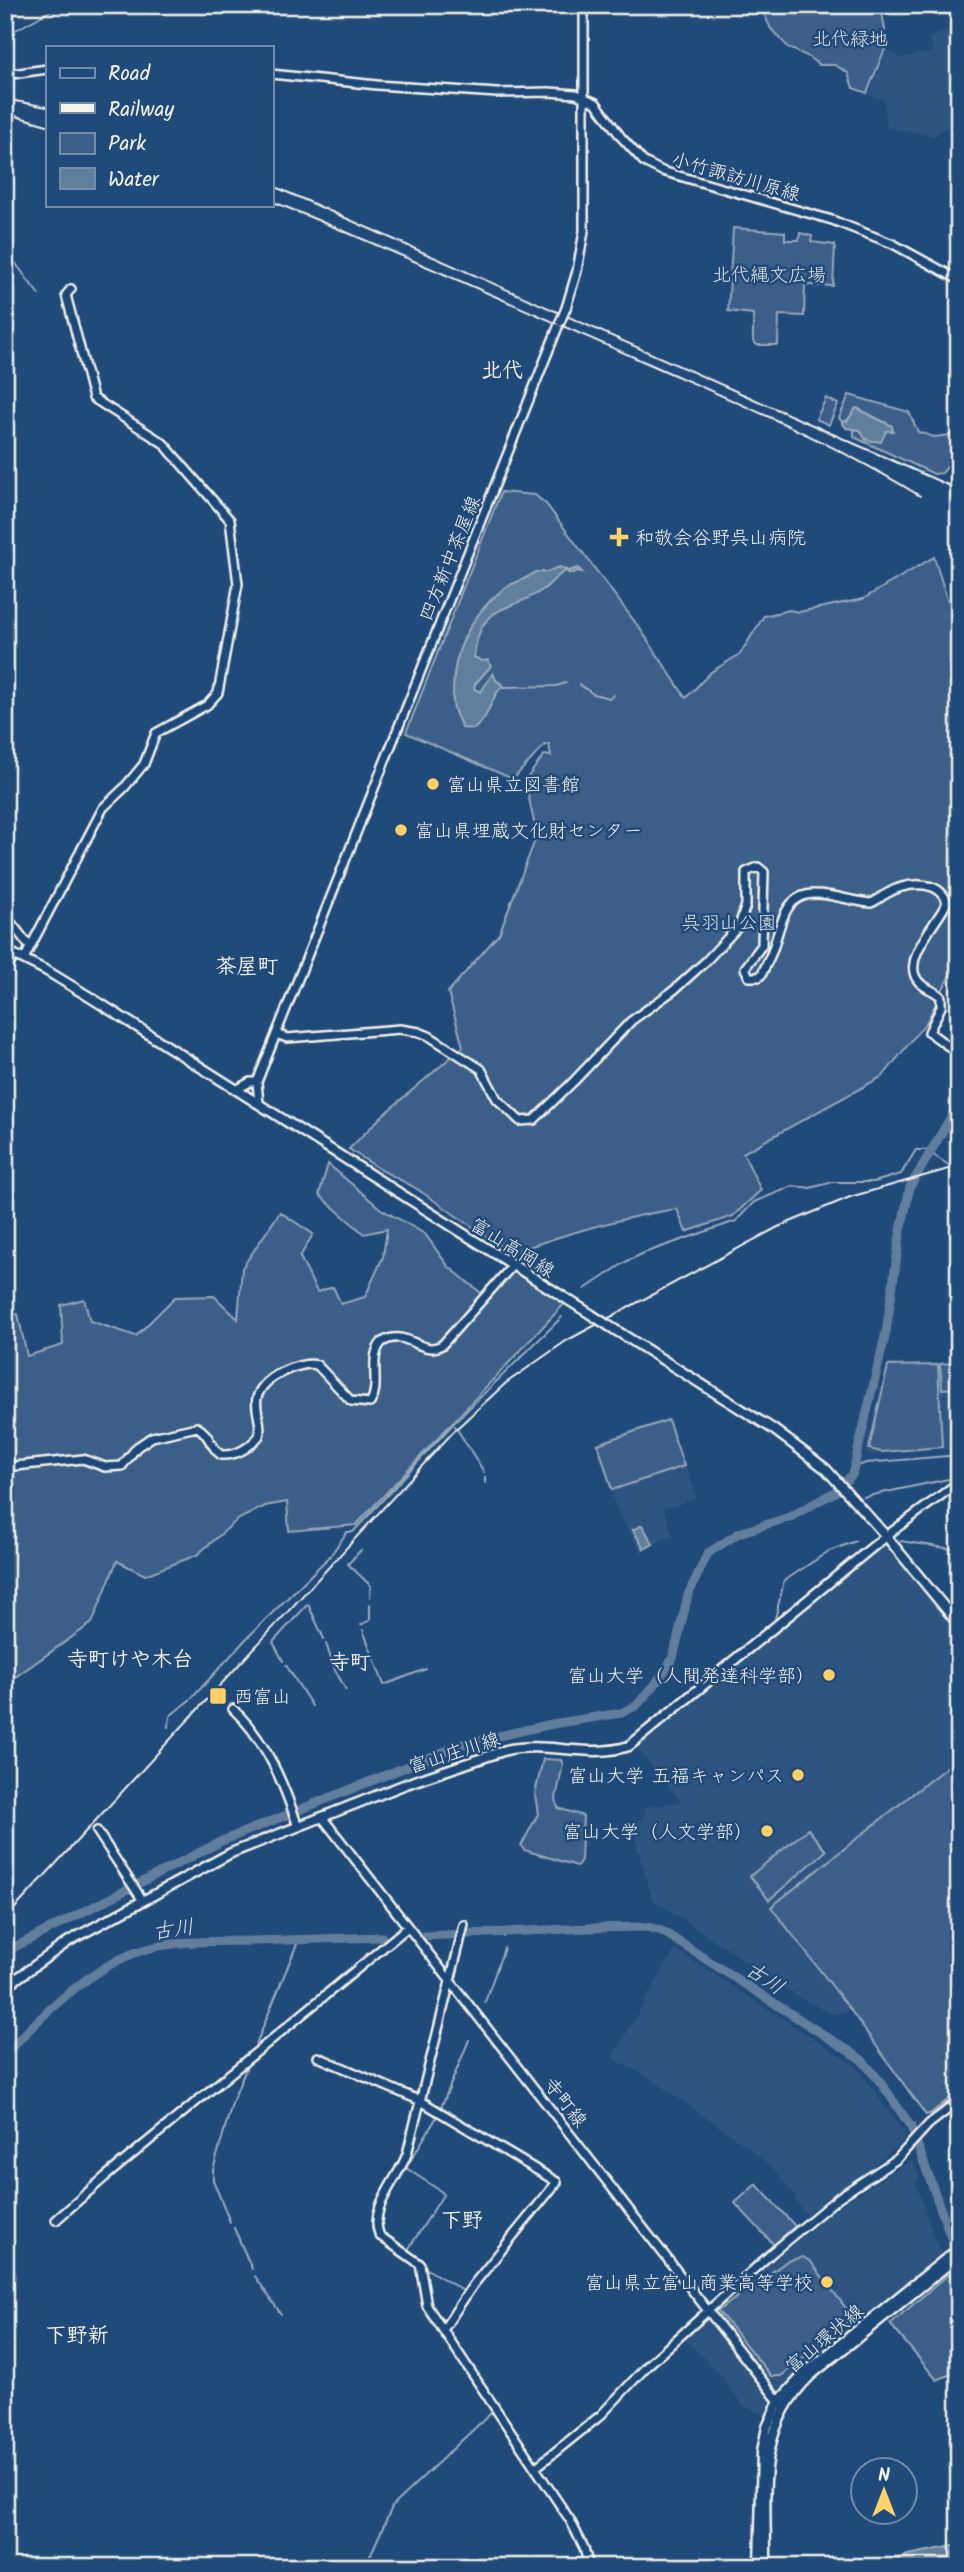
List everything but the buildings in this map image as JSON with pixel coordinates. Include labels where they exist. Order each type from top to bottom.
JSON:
[{"type":"main road","name":"富山高岡線","points":[[5,950],[93,999],[773,1429],[840,1482],[959,1625]]},
{"type":"main road","points":[[5,972],[14,955]]},
{"type":"main road","name":"富山庄川線","points":[[5,1987],[69,1941],[140,1897],[231,1853],[298,1826],[453,1767],[514,1749],[610,1751],[629,1746],[886,1536]]},
{"type":"main road","name":"富山環状線","points":[[759,2567],[764,2474],[782,2404],[810,2376],[949,2260],[959,2248]]},
{"type":"main road","name":"富山環状線","points":[[949,2260],[959,2256]]},
{"type":"main road","name":"富山環状線","points":[[764,2474],[766,2567]]},
{"type":"street","name":"四方新中茶屋線","points":[[259,1104],[257,1082],[572,290],[584,231],[584,5]]},
{"type":"street","points":[[5,75],[46,69]]},
{"type":"street","points":[[273,74],[344,83],[497,93],[549,92],[576,94],[584,98]]},
{"type":"street","name":"小竹諏訪川原線","points":[[584,98],[596,103],[644,162],[662,171],[832,220],[893,244],[959,279]]},
{"type":"street","points":[[24,959],[103,808],[144,764],[156,733],[207,705],[218,693],[238,584],[230,520],[163,443],[93,398],[66,295],[71,289]]},
{"type":"street","points":[[276,1034],[287,1038],[400,1029],[419,1032],[481,1069],[497,1099],[520,1121],[534,1119],[631,1021],[674,990],[739,926],[746,905],[746,872],[758,867],[764,872],[763,937],[758,954],[746,968],[749,976],[753,978],[761,974],[772,950],[779,924],[792,901],[800,896],[818,894],[871,903],[885,894],[907,886],[933,886],[939,890],[947,902],[922,940],[914,972],[918,982],[941,997],[941,1007],[929,1032],[959,1054]]},
{"type":"street","points":[[5,915],[30,947]]},
{"type":"street","points":[[236,1090],[250,1082],[257,1082]]},
{"type":"street","points":[[5,1467],[83,1459],[105,1467],[122,1466],[137,1447],[152,1437],[194,1428],[208,1436],[221,1455],[236,1454],[246,1449],[259,1436],[257,1405],[260,1391],[283,1371],[309,1363],[317,1365],[351,1401],[370,1402],[375,1392],[375,1354],[382,1342],[396,1336],[431,1349],[442,1345],[513,1265]]},
{"type":"street","points":[[886,1536],[957,1483]]},
{"type":"street","points":[[233,1709],[256,1735],[269,1757],[298,1826]]},
{"type":"street","name":"寺町線","points":[[322,1817],[782,2404]]},
{"type":"street","points":[[97,1831],[140,1897]]},
{"type":"street","points":[[464,1926],[404,2165],[384,2198],[378,2230],[380,2236],[420,2264],[423,2269],[427,2306],[579,2537],[589,2567]]},
{"type":"street","points":[[56,2220],[408,1927]]},
{"type":"street","points":[[318,2057],[421,2101],[557,2182],[473,2286],[443,2330]]},
{"type":"street","points":[[536,2468],[601,2415],[647,2366],[709,2309],[839,2197],[897,2160],[926,2129],[959,2101]]},
{"type":"shaded area","points":[[959,24],[959,118],[934,136],[886,127],[884,100],[869,94],[887,49],[899,58],[933,52],[929,38]]},
{"type":"shaded area","points":[[959,1361],[959,1449],[923,1449],[873,1455],[865,1453],[887,1362],[899,1365]]},
{"type":"shaded area","points":[[667,1418],[670,1420],[697,1498],[664,1509],[673,1536],[642,1553],[618,1513],[595,1443]]},
{"type":"shaded area","name":"富山大学 五福キャンパス","points":[[884,1542],[959,1632],[959,1757],[771,1907],[849,2008],[845,2013],[832,2014],[800,1998],[652,1899],[632,1828],[644,1815],[645,1807],[681,1802],[635,1745]]},
{"type":"shaded area","points":[[675,1949],[856,2066],[905,2133],[906,2139],[809,2218],[776,2171],[748,2147],[648,2077],[612,2058]]},
{"type":"shaded area","name":"富山県立富山商業高等学校","points":[[912,2160],[919,2174],[919,2181],[916,2183],[935,2241],[942,2254],[804,2366],[783,2387],[769,2407],[767,2417],[744,2406],[731,2392],[724,2378],[684,2338],[833,2210]]},
{"type":"green space","name":"北代緑地","points":[[760,5],[881,5],[885,30],[882,37],[887,44],[867,93],[853,88],[848,73],[835,65],[819,65],[789,48],[771,29]]},
{"type":"green space","name":"北代縄文広場","points":[[733,228],[785,232],[785,240],[799,240],[800,233],[812,236],[811,242],[835,245],[833,286],[805,285],[804,316],[779,315],[778,345],[757,345],[753,341],[753,314],[728,311]]},
{"type":"green space","points":[[849,395],[909,412],[918,432],[934,437],[959,434],[959,467],[949,464],[942,473],[934,474],[854,437],[854,429],[892,431],[892,426],[857,408],[847,421],[842,422],[839,418]]},
{"type":"green space","points":[[826,398],[838,404],[829,425],[816,419]]},
{"type":"green space","name":"呉羽山公園","points":[[501,492],[535,495],[546,504],[641,630],[686,698],[711,672],[740,654],[764,616],[863,599],[934,557],[947,599],[959,610],[959,967],[953,969],[927,1021],[883,1076],[743,1153],[761,1190],[733,1216],[686,1232],[677,1209],[593,1227],[511,1253],[414,1187],[349,1149],[383,1115],[463,1047],[448,992],[499,934],[537,835],[525,781],[544,755],[551,756],[549,744],[513,779],[406,733]]},
{"type":"green space","points":[[328,1164],[381,1209],[425,1234],[448,1266],[481,1293],[450,1336],[429,1349],[438,1346],[461,1327],[513,1265],[568,1300],[356,1525],[289,1531],[287,1502],[265,1506],[237,1520],[197,1555],[145,1575],[117,1561],[92,1623],[5,1684],[5,1315],[18,1314],[27,1356],[63,1345],[61,1305],[84,1299],[90,1321],[136,1336],[175,1297],[214,1296],[238,1319],[242,1268],[280,1212],[313,1234],[300,1257],[317,1292],[333,1287],[341,1304],[365,1297],[383,1257],[387,1229],[364,1234],[319,1195]]},
{"type":"green space","points":[[957,1363],[958,1388],[942,1389],[940,1364]]},
{"type":"green space","points":[[938,1365],[942,1447],[882,1452],[869,1449],[888,1366]]},
{"type":"green space","points":[[668,1420],[684,1466],[612,1490],[598,1444]]},
{"type":"green space","points":[[959,1757],[959,2093],[926,2115],[849,2008],[771,1907]]},
{"type":"green space","points":[[543,1759],[561,1760],[563,1764],[556,1798],[558,1808],[583,1816],[581,1860],[577,1866],[524,1850],[521,1846],[538,1814],[535,1794]]},
{"type":"green space","points":[[808,1829],[826,1851],[769,1900],[750,1876]]},
{"type":"green space","points":[[756,2184],[795,2226],[774,2245],[735,2203]]},
{"type":"green space","points":[[803,2257],[811,2262],[848,2311],[849,2321],[781,2376],[771,2376],[718,2311],[787,2261]]},
{"type":"green space","points":[[949,2274],[959,2289],[959,2371],[937,2380],[890,2324]]},
{"type":"water","points":[[856,408],[892,426],[893,431],[886,431],[881,442],[866,440],[860,430],[846,428],[842,422],[847,421]]},
{"type":"water","points":[[559,567],[569,571],[578,568],[582,572],[571,574],[565,571],[531,597],[498,611],[482,626],[474,657],[482,661],[488,660],[491,666],[475,684],[474,689],[481,692],[493,673],[496,680],[503,685],[480,724],[474,729],[462,728],[453,704],[454,676],[460,648],[472,623],[506,587],[535,572],[547,572]]},
{"type":"water","points":[[642,1525],[653,1544],[644,1549],[633,1530]]},
{"type":"water","points":[[959,2545],[959,2567],[877,2567],[908,2555]]},
{"type":"waterway","points":[[5,36],[61,5]]},
{"type":"waterway","points":[[5,249],[39,295]]},
{"type":"waterway","points":[[502,687],[556,686],[566,683]]},
{"type":"waterway","points":[[579,684],[593,694],[610,698],[614,695]]},
{"type":"waterway","points":[[5,1952],[222,1841],[463,1744],[552,1724],[621,1713],[636,1706],[673,1658],[688,1595],[708,1553],[739,1533],[790,1517],[835,1492],[852,1475],[886,1332],[910,1187],[959,1103]]},
{"type":"waterway","points":[[585,1289],[627,1261],[736,1221],[754,1202],[793,1186],[810,1188],[833,1182],[874,1182],[901,1174],[916,1150],[926,1150],[959,1172]]},
{"type":"waterway","points":[[168,1727],[170,1716],[192,1698],[246,1639],[330,1556],[347,1532],[353,1532],[453,1424],[562,1317]]},
{"type":"waterway","points":[[455,1426],[484,1472]]},
{"type":"waterway","points":[[855,1467],[866,1463],[959,1455]]},
{"type":"waterway","points":[[485,1477],[485,1483]]},
{"type":"waterway","points":[[863,1497],[953,1478],[957,1480]]},
{"type":"waterway","points":[[774,1623],[784,1581],[829,1551],[856,1541]]},
{"type":"waterway","points":[[900,1541],[959,1550]]},
{"type":"waterway","points":[[361,1550],[348,1564],[371,1586],[370,1597]]},
{"type":"waterway","points":[[283,1661],[273,1642],[308,1604],[324,1639]]},
{"type":"waterway","points":[[361,1625],[370,1620],[370,1604]]},
{"type":"waterway","points":[[363,1630],[384,1685],[426,1669]]},
{"type":"waterway","points":[[326,1644],[335,1670],[346,1690]]},
{"type":"waterway","points":[[286,1665],[312,1706]]},
{"type":"waterway","name":"古川","points":[[424,1936],[589,1928],[648,1927],[662,1931],[862,2060],[911,2127],[958,2257]]},
{"type":"waterway","name":"古川","points":[[504,1931],[504,1937]]},
{"type":"waterway","name":"古川","points":[[5,2055],[64,1997],[98,1972],[134,1953],[163,1945],[193,1942],[382,1937]]},
{"type":"waterway","points":[[254,2049],[299,1939]]},
{"type":"waterway","points":[[485,2002],[504,1948]]},
{"type":"waterway","points":[[440,2110],[469,2040]]},
{"type":"waterway","points":[[230,2222],[213,2180],[213,2170],[233,2100],[248,2064]]},
{"type":"waterway","points":[[930,2114],[959,2091]]},
{"type":"waterway","points":[[406,2253],[443,2195],[406,2168],[438,2115]]},
{"type":"waterway","name":"古川","points":[[911,2127],[915,2124]]},
{"type":"waterway","points":[[234,2228],[252,2269]]},
{"type":"waterway","points":[[425,2268],[465,2292]]},
{"type":"waterway","points":[[255,2276],[281,2314]]},
{"type":"waterway","points":[[365,2567],[393,2505],[492,2412],[492,2409]]},
{"type":"railway","points":[[5,99],[46,107]]},
{"type":"railway","points":[[5,113],[46,125]]},
{"type":"railway","points":[[273,186],[959,490]]},
{"type":"railway","points":[[273,202],[746,406],[852,457],[920,496]]},
{"type":"railway","points":[[5,1919],[455,1430],[506,1383],[566,1341],[778,1227],[850,1197],[959,1166]]},
{"type":"place","name":"和敬会谷野呉山病院","points":[[619,537]]},
{"type":"place","name":"富山県立図書館","points":[[433,784]]},
{"type":"place","name":"富山県埋蔵文化財センター","points":[[401,830]]},
{"type":"place","name":"富山大学（人間発達科学部）","points":[[829,1675]]},
{"type":"place","name":"西富山","points":[[218,1696]]},
{"type":"place","name":"富山大学 五福キャンパス","points":[[798,1775]]},
{"type":"place","name":"富山大学（人文学部）","points":[[767,1831]]},
{"type":"place","name":"富山県立富山商業高等学校","points":[[827,2282]]},
{"type":"district","name":"北代","points":[[502,370]]},
{"type":"district","name":"茶屋町","points":[[247,966]]},
{"type":"district","name":"寺町けや木台","points":[[130,1659]]},
{"type":"district","name":"寺町","points":[[350,1662]]},
{"type":"district","name":"下野","points":[[462,2220]]},
{"type":"district","name":"下野新","points":[[77,2335]]}]
